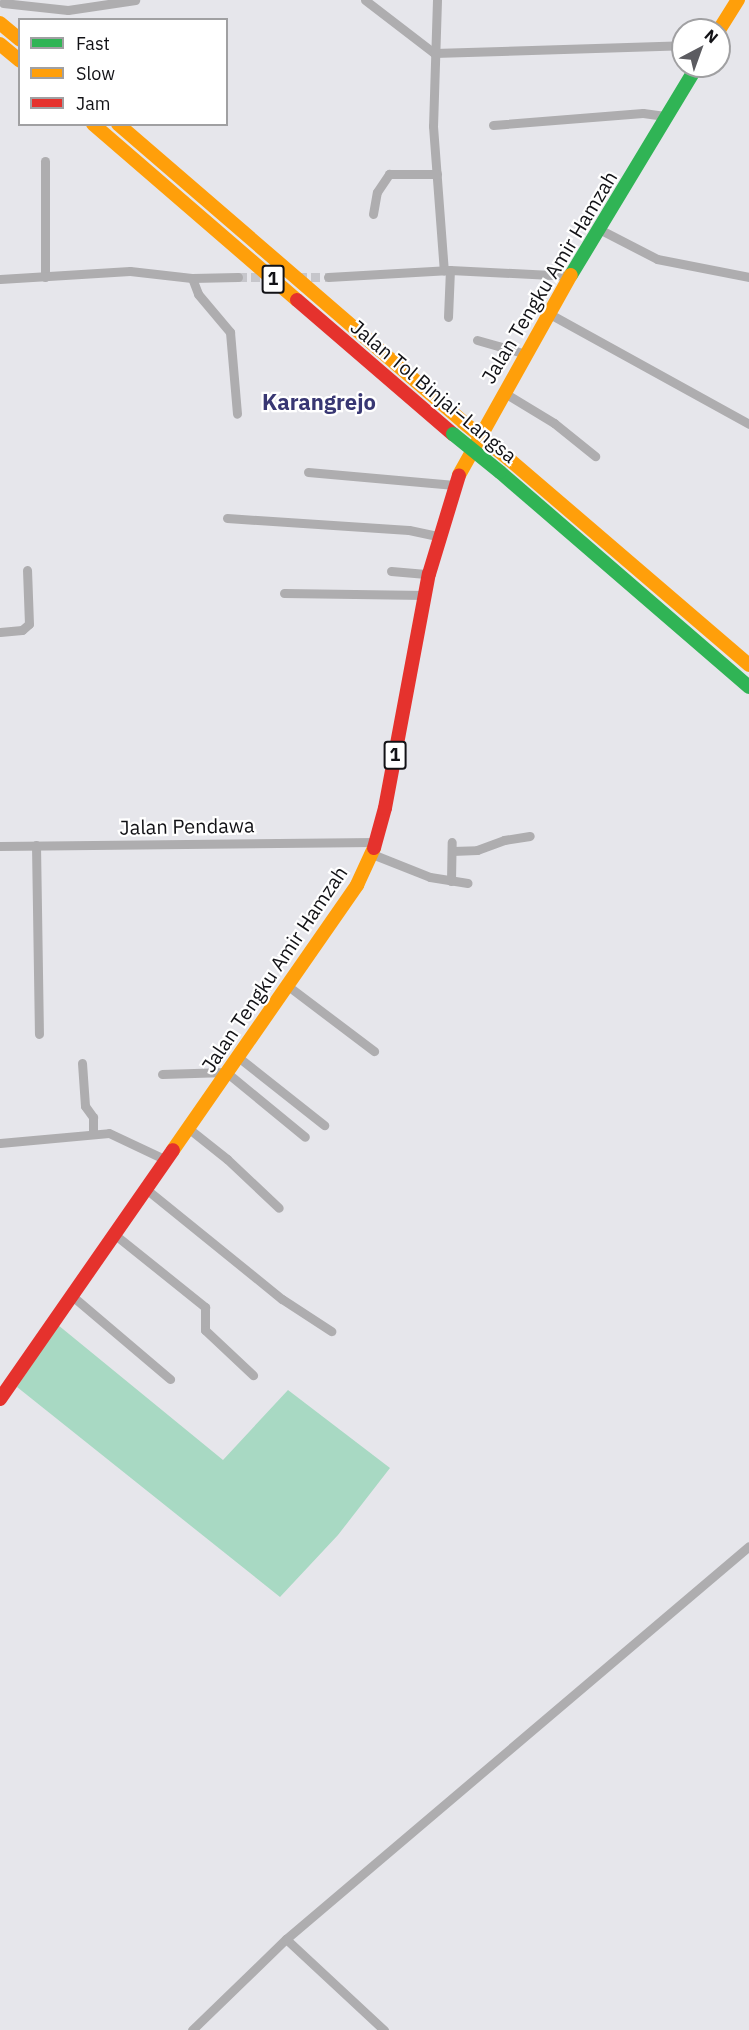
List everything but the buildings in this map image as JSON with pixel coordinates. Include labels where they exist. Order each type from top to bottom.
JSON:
[{"type":"highway","points":[[727,18],[738,0]]},
{"type":"highway","points":[[0,23],[18,38]]},
{"type":"highway","points":[[0,44],[18,59]]},
{"type":"highway","name":"Jalan Tengku Amir Hamzah","points":[[0,1399],[351,896],[374,848],[429,574],[454,485],[548,313],[689,78]]},
{"type":"highway","name":"Jalan Tol Binjai–Langsa","points":[[95,126],[749,687]]},
{"type":"highway","name":"Jalan Tol Binjai–Langsa","points":[[120,126],[749,665]]},
{"type":"street","points":[[3,3],[68,10],[135,0]]},
{"type":"street","points":[[365,0],[434,53],[671,45]]},
{"type":"street","points":[[437,0],[434,53],[437,174],[447,271],[448,317]]},
{"type":"street","points":[[493,125],[643,113],[665,116]]},
{"type":"street","points":[[45,161],[45,277]]},
{"type":"street","points":[[373,214],[377,192],[389,174],[437,174]]},
{"type":"street","points":[[599,229],[657,259],[749,277]]},
{"type":"street","points":[[0,279],[130,271],[192,278],[238,277]]},
{"type":"street","points":[[328,277],[447,271],[572,276]]},
{"type":"street","points":[[192,278],[198,294],[230,332],[237,414]]},
{"type":"street","points":[[548,313],[749,424]]},
{"type":"street","points":[[477,340],[526,354]]},
{"type":"street","points":[[503,392],[554,423],[595,456]]},
{"type":"street","points":[[308,472],[454,485]]},
{"type":"street","points":[[227,518],[409,530],[438,536]]},
{"type":"street","points":[[0,632],[22,630],[29,624],[27,570]]},
{"type":"street","points":[[391,571],[429,574]]},
{"type":"street","points":[[284,593],[425,595]]},
{"type":"street","points":[[451,881],[452,846],[477,850],[504,840],[530,836]]},
{"type":"street","name":"Jalan Pendawa","points":[[0,846],[374,848]]},
{"type":"street","points":[[36,846],[39,1034]]},
{"type":"street","points":[[374,848],[420,874],[468,883]]},
{"type":"street","points":[[288,986],[374,1051]]},
{"type":"street","points":[[238,1057],[324,1125]]},
{"type":"street","points":[[81,1063],[85,1106],[93,1117],[93,1132]]},
{"type":"street","points":[[162,1074],[226,1072],[305,1137]]},
{"type":"street","points":[[188,1128],[279,1208]]},
{"type":"street","points":[[0,1143],[93,1132],[116,1134],[166,1160]]},
{"type":"street","points":[[146,1189],[273,1293],[331,1331]]},
{"type":"street","points":[[114,1234],[205,1307],[205,1330],[253,1375]]},
{"type":"street","points":[[71,1295],[170,1379]]},
{"type":"street","points":[[192,2030],[286,1939],[749,1546]]},
{"type":"street","points":[[286,1939],[379,2028]]},
{"type":"street","points":[[200,2023],[208,2030]]},
{"type":"green space","points":[[58,1325],[223,1460],[288,1390],[390,1468],[338,1535],[280,1597],[17,1387]]},
{"type":"tunnel","points":[[238,277],[269,277]]},
{"type":"tunnel","points":[[298,277],[328,277]]},
{"type":"traffic: fast","points":[[571,275],[690,78]]},
{"type":"traffic: fast","points":[[453,434],[500,472]]},
{"type":"traffic: fast","points":[[500,472],[749,687]]},
{"type":"traffic: slow","points":[[727,18],[738,0]]},
{"type":"traffic: slow","points":[[0,23],[18,38]]},
{"type":"traffic: slow","points":[[0,44],[18,59]]},
{"type":"traffic: slow","points":[[95,126],[297,300]]},
{"type":"traffic: slow","points":[[120,126],[463,422]]},
{"type":"traffic: slow","points":[[459,475],[571,275]]},
{"type":"traffic: slow","points":[[463,422],[510,460]]},
{"type":"traffic: slow","points":[[510,460],[749,665]]},
{"type":"traffic: slow","points":[[173,1150],[357,885],[374,848]]},
{"type":"traffic: jam","points":[[297,300],[453,434]]},
{"type":"traffic: jam","points":[[374,848],[385,808],[429,574],[459,475]]},
{"type":"traffic: jam","points":[[0,1399],[173,1150]]},
{"type":"district","name":"Karangrejo","points":[[319,402]]}]
